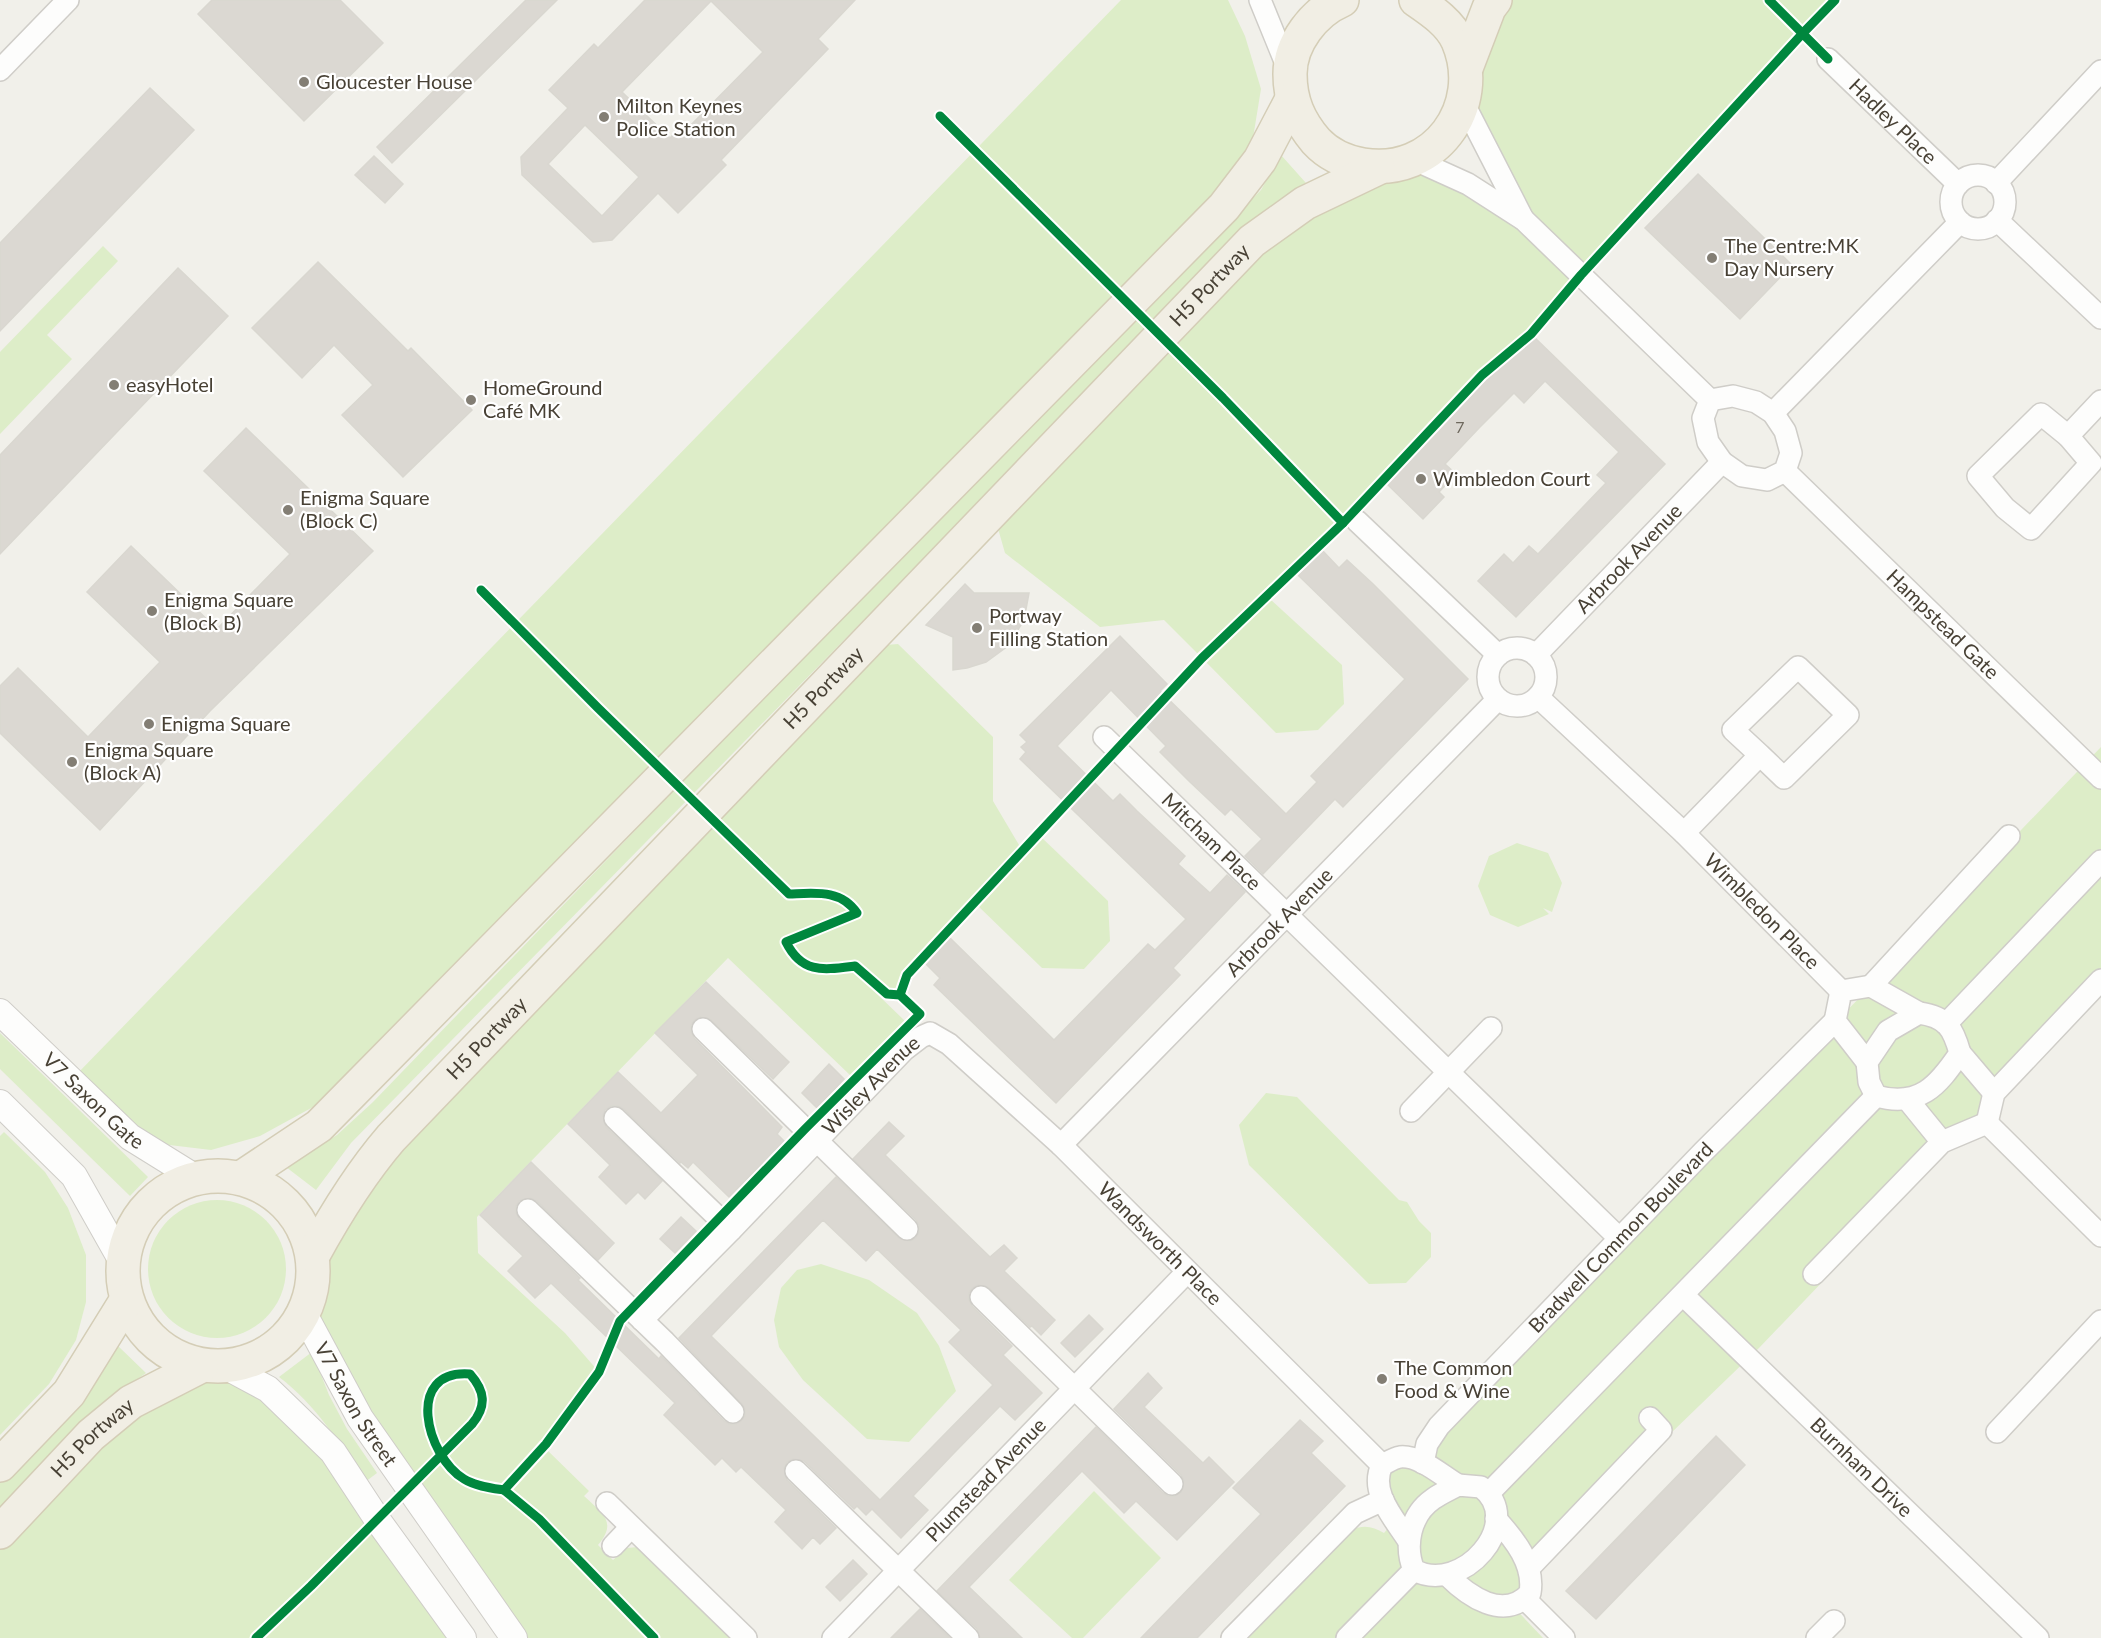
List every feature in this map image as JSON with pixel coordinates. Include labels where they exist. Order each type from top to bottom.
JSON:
[{"type":"main road","points":[[241,1178],[319,1126],[1224,207],[1260,160],[1291,85],[1296,45],[1311,22],[1342,0]]},
{"type":"main road","points":[[1291,85],[1303,126],[1323,148],[1349,163],[1378,168],[1397,166],[1415,160],[1437,146],[1453,126],[1463,102],[1466,68],[1457,40],[1446,24],[1416,0]]},
{"type":"main road","points":[[1466,68],[1489,8],[1495,0]]},
{"type":"main road","name":"H5 Portway","points":[[312,1255],[335,1213],[364,1169],[391,1137],[1252,241],[1305,203],[1378,168]]},
{"type":"main road","points":[[218,1175],[241,1178],[266,1188],[288,1205],[304,1228],[312,1255],[313,1285],[304,1314],[285,1340],[258,1358],[214,1366],[169,1354],[143,1332],[126,1301],[122,1282],[122,1261],[130,1233],[146,1208],[168,1189],[196,1178],[218,1175]]},
{"type":"main road","points":[[0,1465],[69,1393],[126,1301]]},
{"type":"main road","name":"H5 Portway","points":[[0,1532],[99,1429],[131,1402],[214,1366]]},
{"type":"street","points":[[0,70],[68,0]]},
{"type":"street","points":[[1260,0],[1291,85]]},
{"type":"street","name":"Hadley Place","points":[[1828,58],[1958,184]]},
{"type":"street","points":[[1996,183],[2101,71]]},
{"type":"street","points":[[1463,102],[1524,220]]},
{"type":"street","points":[[1415,160],[1468,184],[1524,220],[1710,400]]},
{"type":"street","points":[[1972,176],[1989,178],[1996,183],[2001,190],[2004,206],[1997,220],[1991,225],[1975,229],[1960,222],[1952,208],[1951,199],[1958,184],[1972,176]]},
{"type":"street","points":[[1997,220],[2101,318]]},
{"type":"street","points":[[1773,413],[1960,222]]},
{"type":"street","points":[[1733,396],[1756,402],[1773,413],[1785,431],[1791,453],[1785,471],[1767,480],[1742,476],[1722,462],[1708,442],[1703,418],[1710,400],[1733,396]]},
{"type":"street","points":[[2068,436],[2101,401]]},
{"type":"street","points":[[2040,414],[2068,436],[2091,463],[2031,529],[2005,508],[1978,476],[2040,414]]},
{"type":"street","name":"Arbrook Avenue","points":[[1536,656],[1722,462]]},
{"type":"street","name":"Hampstead Gate","points":[[1785,471],[2101,778]]},
{"type":"street","points":[[1357,521],[1498,655]]},
{"type":"street","points":[[1517,648],[1527,650],[1536,656],[1545,674],[1545,684],[1538,697],[1525,705],[1515,706],[1498,699],[1490,689],[1487,677],[1490,664],[1498,655],[1517,648]]},
{"type":"street","points":[[1798,668],[1848,715],[1784,778],[1760,755],[1733,730],[1798,668]]},
{"type":"street","name":"Wimbledon Place","points":[[1538,697],[1684,833],[1841,991]]},
{"type":"street","name":"Arbrook Avenue","points":[[1061,1145],[1498,699]]},
{"type":"street","name":"Mitcham Place","points":[[1104,737],[1619,1238]]},
{"type":"street","points":[[1684,833],[1760,755]]},
{"type":"street","points":[[1959,1053],[1945,1075],[1928,1092],[1892,1101],[1876,1096],[1869,1082],[1867,1062],[1834,1021],[1841,991],[1872,986],[2009,836]]},
{"type":"street","points":[[1946,1024],[2101,861]]},
{"type":"street","points":[[1987,1124],[1994,1093],[2101,980]]},
{"type":"street","points":[[1872,986],[1919,1013],[1936,1016],[1946,1024],[1955,1038],[1959,1053],[1994,1093]]},
{"type":"street","name":"V7 Saxon Gate","points":[[0,1012],[130,1137],[196,1178]]},
{"type":"street","points":[[1867,1062],[1888,1031],[1919,1013]]},
{"type":"street","name":"Bradwell Common Boulevard","points":[[1423,1463],[1427,1444],[1439,1426],[1619,1238],[1834,1021]]},
{"type":"street","points":[[1411,1111],[1491,1028]]},
{"type":"street","name":"Wisley Avenue","points":[[703,1029],[907,1229]]},
{"type":"street","name":"Wandsworth Place","points":[[930,1033],[940,1037],[957,1050],[1061,1145],[1382,1465]]},
{"type":"street","name":"Wisley Avenue","points":[[642,1320],[904,1050],[930,1033]]},
{"type":"street","points":[[1489,1493],[1876,1096]]},
{"type":"street","points":[[1907,1099],[1942,1142]]},
{"type":"street","points":[[0,1103],[74,1176],[122,1261]]},
{"type":"street","points":[[615,1118],[731,1230]]},
{"type":"street","points":[[1814,1274],[1942,1142],[1987,1124]]},
{"type":"street","points":[[1987,1124],[2101,1236]]},
{"type":"street","points":[[528,1210],[733,1412]]},
{"type":"street","name":"Plumstead Avenue","points":[[833,1638],[1187,1272]]},
{"type":"street","name":"Burnham Drive","points":[[1683,1295],[2038,1638]]},
{"type":"street","points":[[981,1297],[1172,1484]]},
{"type":"street","name":"V7 Saxon Street","points":[[304,1314],[360,1418],[514,1638]]},
{"type":"street","points":[[1997,1432],[2101,1321]]},
{"type":"street","points":[[214,1366],[268,1389],[333,1452],[463,1638]]},
{"type":"street","points":[[1529,1568],[1661,1430],[1650,1418]]},
{"type":"street","points":[[1408,1540],[1383,1500],[1377,1479],[1382,1465],[1400,1457],[1408,1457],[1423,1463],[1458,1485],[1481,1487],[1489,1493],[1496,1509],[1491,1540],[1483,1552],[1460,1571],[1447,1575],[1428,1575],[1414,1570],[1410,1561],[1408,1540],[1414,1523],[1431,1500],[1458,1485]]},
{"type":"street","points":[[796,1471],[968,1638]]},
{"type":"street","points":[[1232,1638],[1350,1518],[1363,1508],[1383,1500]]},
{"type":"street","points":[[607,1503],[746,1638]]},
{"type":"street","points":[[1447,1575],[1479,1600],[1510,1606],[1525,1599],[1531,1587],[1529,1568],[1512,1536],[1496,1519]]},
{"type":"street","points":[[613,1546],[631,1527]]},
{"type":"street","points":[[1347,1638],[1414,1570]]},
{"type":"street","points":[[1525,1599],[1564,1638]]},
{"type":"street","points":[[1817,1638],[1834,1621]]},
{"type":"green space","points":[[1121,0],[1228,0],[1245,36],[1261,89],[1253,138],[1219,194],[324,1101],[260,1136],[211,1150],[161,1144],[120,1117],[76,1075]]},
{"type":"green space","points":[[1495,0],[1835,0],[1581,275],[1531,334],[1482,375],[1343,523],[1202,658],[1164,620],[1100,627],[1005,553],[993,511],[1252,241],[1415,160],[1523,219],[1463,102]]},
{"type":"green space","points":[[1281,155],[1306,183],[1276,202],[1189,288],[351,1143],[316,1190],[286,1167],[337,1135],[373,1102],[738,724],[1261,190]]},
{"type":"green space","points":[[103,246],[118,261],[47,335],[72,359],[0,434],[0,352]]},
{"type":"green space","points":[[1270,599],[1342,665],[1344,704],[1318,730],[1276,733],[1204,660]]},
{"type":"green space","points":[[898,644],[993,737],[993,801],[1022,850],[907,974],[900,995],[887,994],[879,988],[875,992],[905,1021],[851,1076],[728,958],[477,1217],[478,1253],[565,1333],[599,1372],[544,1447],[589,1491],[584,1496],[605,1518],[607,1530],[598,1545],[613,1560],[627,1548],[638,1547],[734,1638],[514,1638],[304,1314],[313,1285],[313,1255],[335,1213],[862,647]]},
{"type":"green space","points":[[2101,747],[2101,991],[1759,1348],[1520,1579],[1519,1589],[1505,1598],[1543,1638],[1245,1638],[1350,1531],[1359,1527],[1367,1527],[1384,1533],[1402,1512],[1388,1489],[1388,1474],[1400,1467],[1871,986]]},
{"type":"green space","points":[[1040,836],[1108,901],[1110,941],[1084,969],[1042,968],[975,903]]},
{"type":"green space","points":[[1517,843],[1548,853],[1562,883],[1552,912],[1543,908],[1549,914],[1518,927],[1490,915],[1478,886],[1489,856]]},
{"type":"green space","points":[[0,1033],[148,1177],[130,1196],[0,1069]]},
{"type":"green space","points":[[1266,1093],[1297,1097],[1399,1200],[1407,1202],[1419,1221],[1431,1233],[1431,1257],[1406,1283],[1369,1284],[1249,1165],[1239,1125]]},
{"type":"green space","points":[[4,1132],[45,1172],[68,1208],[86,1255],[86,1302],[76,1340],[49,1384],[0,1435],[0,1136]]},
{"type":"green space","points":[[217,1200],[243,1206],[266,1220],[280,1243],[286,1269],[280,1295],[266,1318],[243,1332],[217,1338],[191,1332],[168,1318],[154,1295],[148,1269],[154,1243],[168,1220],[191,1206]]},
{"type":"green space","points":[[821,1264],[869,1280],[917,1313],[939,1346],[956,1391],[909,1442],[867,1439],[803,1380],[779,1347],[774,1320],[781,1288],[797,1270]]},
{"type":"green space","points":[[118,1346],[146,1373],[113,1396],[0,1510],[0,1483],[99,1378]]},
{"type":"green space","points":[[312,1352],[329,1395],[347,1429],[377,1473],[365,1482],[316,1412],[279,1377]]},
{"type":"green space","points":[[201,1366],[268,1389],[464,1638],[0,1638],[0,1532],[91,1435]]},
{"type":"green space","points":[[1094,1491],[1161,1558],[1083,1638],[1072,1638],[1009,1580]]},
{"type":"building","name":"Gloucester House","points":[[212,0],[340,0],[383,43],[304,121],[198,14]]},
{"type":"building","points":[[526,0],[557,0],[392,163],[377,147]]},
{"type":"building","name":"Milton Keynes Police Station","points":[[645,0],[855,0],[818,39],[828,49],[721,160],[726,165],[678,213],[658,193],[612,240],[593,242],[522,175],[521,157],[568,108],[549,90],[594,44],[598,48]],"holes":[[[711,1],[763,52],[686,130],[682,126],[670,138],[622,92]],[[585,125],[639,177],[602,216],[548,164]]]},
{"type":"building","points":[[150,88],[194,130],[0,331],[0,243]]},
{"type":"building","points":[[374,156],[403,184],[385,203],[355,175]]},
{"type":"building","points":[[1698,174],[1792,265],[1740,319],[1645,228]]},
{"type":"building","points":[[318,262],[408,351],[411,348],[472,410],[403,477],[342,415],[373,385],[334,345],[302,378],[252,328]]},
{"type":"building","name":"easyHotel","points":[[178,268],[228,316],[0,554],[0,455]]},
{"type":"building","name":"Wimbledon Court","points":[[1531,334],[1665,464],[1516,617],[1478,581],[1504,554],[1513,563],[1529,546],[1538,554],[1606,483],[1597,475],[1619,452],[1545,381],[1524,403],[1514,393],[1445,464],[1456,474],[1439,492],[1444,497],[1423,519],[1386,483]]},
{"type":"building","points":[[246,428],[373,551],[210,711],[100,830],[0,733],[0,686],[18,668],[88,737],[160,662],[87,592],[131,546],[217,629],[290,554],[204,471]]},
{"type":"building","points":[[1322,550],[1339,568],[1347,560],[1468,679],[1343,807],[1335,799],[1263,874],[1245,856],[1262,839],[1231,809],[1225,815],[1190,782],[1160,752],[1166,746],[1111,690],[1057,746],[1113,801],[1120,794],[1185,856],[1178,864],[1210,893],[1227,875],[1245,892],[1173,968],[1180,975],[1056,1103],[934,985],[940,978],[923,961],[948,936],[1054,1040],[1148,944],[1155,950],[1186,919],[1020,759],[1026,752],[1021,747],[1027,742],[1020,735],[1120,636],[1167,684],[1160,691],[1286,814],[1317,782],[1311,776],[1405,679],[1298,575]]},
{"type":"building","name":"Portway Filling Station","points":[[965,584],[974,593],[1029,593],[1024,620],[1008,646],[986,662],[953,670],[953,637],[926,625]]},
{"type":"building","points":[[706,982],[789,1062],[773,1079],[711,1020],[700,1017],[691,1025],[694,1038],[782,1127],[777,1134],[784,1141],[729,1197],[693,1162],[688,1168],[680,1163],[624,1109],[611,1106],[605,1110],[603,1116],[606,1127],[662,1181],[645,1199],[638,1192],[626,1204],[599,1177],[610,1165],[568,1124],[618,1072],[661,1113],[698,1075],[655,1033]]},
{"type":"building","points":[[829,1064],[844,1079],[817,1108],[802,1093]]},
{"type":"building","points":[[889,1122],[904,1136],[885,1155],[990,1257],[1004,1245],[1017,1258],[1004,1271],[1055,1320],[1041,1335],[989,1288],[978,1285],[972,1288],[969,1300],[972,1306],[1012,1346],[1003,1355],[1042,1393],[1015,1420],[1000,1406],[954,1453],[913,1496],[928,1510],[901,1538],[872,1509],[866,1515],[857,1506],[854,1509],[804,1461],[793,1459],[787,1462],[784,1468],[787,1480],[836,1528],[820,1544],[813,1537],[802,1549],[775,1522],[786,1510],[741,1467],[736,1472],[722,1458],[715,1465],[664,1415],[675,1403],[551,1283],[535,1298],[508,1271],[523,1256],[480,1215],[531,1162],[614,1243],[598,1260],[537,1201],[530,1198],[519,1201],[516,1206],[519,1219],[659,1359],[661,1356],[724,1421],[736,1424],[745,1416],[742,1404],[679,1338],[836,1177],[899,1238],[910,1241],[916,1238],[919,1232],[916,1220],[853,1159]],"holes":[[[823,1220],[866,1261],[877,1249],[961,1330],[949,1342],[993,1385],[880,1500],[711,1336]]]},
{"type":"building","points":[[681,1217],[696,1231],[675,1253],[660,1239]]},
{"type":"building","points":[[1089,1315],[1103,1329],[1075,1357],[1061,1343]]},
{"type":"building","points":[[1148,1373],[1162,1388],[1144,1407],[1203,1463],[1209,1457],[1234,1482],[1177,1540],[1136,1501],[1124,1513],[1082,1471],[969,1587],[1022,1638],[980,1638],[977,1629],[937,1591],[1096,1427],[1163,1493],[1175,1496],[1181,1492],[1184,1481],[1181,1475],[1114,1409]]},
{"type":"building","points":[[1300,1420],[1323,1441],[1311,1453],[1345,1486],[1197,1638],[1141,1638],[1261,1514],[1233,1488]]},
{"type":"building","points":[[1716,1436],[1745,1465],[1596,1619],[1566,1591]]},
{"type":"building","points":[[853,1560],[867,1574],[840,1601],[826,1587]]},
{"type":"building","points":[[920,1609],[950,1638],[891,1638]]},
{"type":"cycle path","points":[[1769,0],[1828,59]]},
{"type":"cycle path","points":[[900,995],[907,975],[1202,658],[1343,523],[1482,375],[1531,334],[1581,275],[1835,0]]},
{"type":"cycle path","points":[[940,116],[1223,398],[1343,523]]},
{"type":"cycle path","points":[[256,1638],[311,1586],[472,1424],[482,1405],[479,1386],[470,1374],[449,1376],[436,1385],[429,1399],[428,1416],[432,1434],[440,1452],[451,1468],[464,1479],[478,1485],[504,1490],[546,1444],[599,1372],[620,1321],[805,1129],[920,1014],[900,995],[887,994],[855,966],[823,969],[814,968],[799,960],[786,942],[857,913],[851,905],[827,894],[789,894],[481,590]]},
{"type":"cycle path","points":[[504,1490],[539,1519],[654,1638]]},
{"type":"place","name":"Gloucester House","points":[[304,82]]},
{"type":"place","name":"Milton Keynes Police Station","points":[[604,117]]},
{"type":"place","name":"The Centre:MK Day Nursery","points":[[1712,258]]},
{"type":"place","name":"easyHotel","points":[[114,385]]},
{"type":"place","name":"HomeGround Café MK","points":[[471,400]]},
{"type":"place","name":"Wimbledon Court","points":[[1421,479]]},
{"type":"place","name":"Enigma Square (Block C)","points":[[288,510]]},
{"type":"place","name":"Enigma Square (Block B)","points":[[152,611]]},
{"type":"place","name":"Portway Filling Station","points":[[977,628]]},
{"type":"place","name":"Enigma Square","points":[[149,724]]},
{"type":"place","name":"Enigma Square (Block A)","points":[[72,762]]},
{"type":"place","name":"The Common Food & Wine","points":[[1382,1379]]}]
